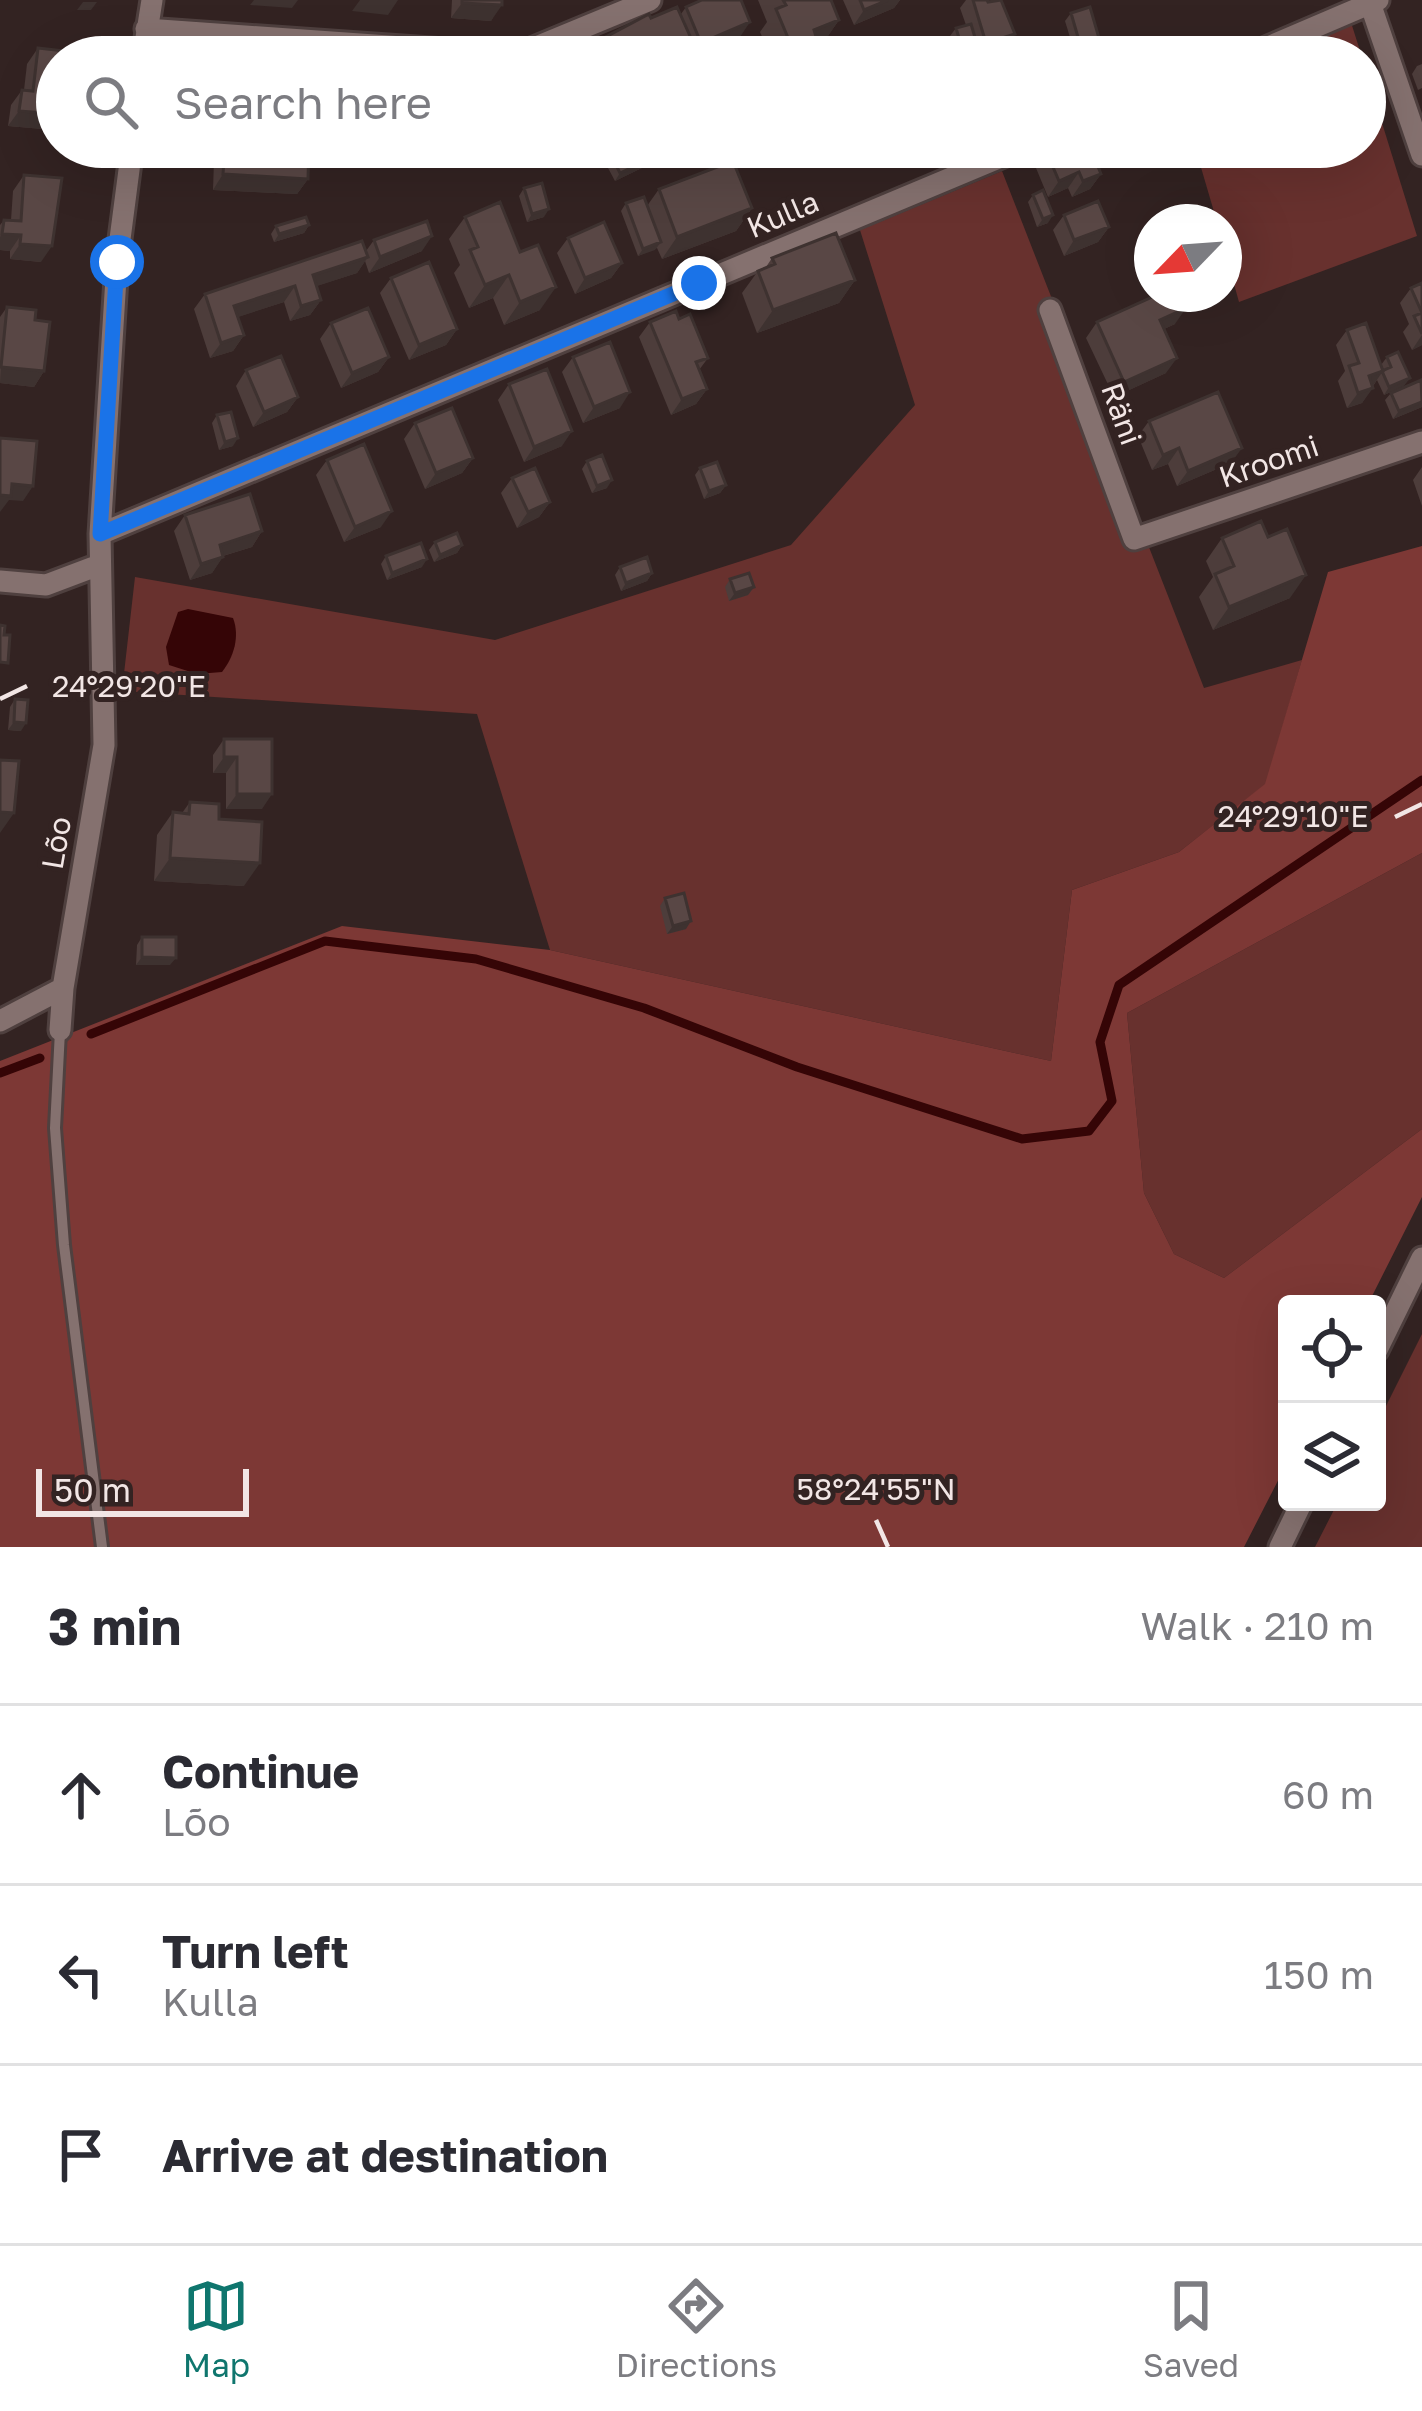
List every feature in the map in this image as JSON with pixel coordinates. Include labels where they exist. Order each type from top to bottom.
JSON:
[{"type":"street","points":[[145,36],[152,0]]},
{"type":"street","points":[[564,36],[650,0]]},
{"type":"street","points":[[1293,36],[1372,1],[1383,36]]},
{"type":"street","points":[[146,28],[252,36]]},
{"type":"street","points":[[1386,44],[1422,155]]},
{"type":"street","name":"Lõo","points":[[61,1030],[62,988],[104,745],[100,534],[117,262],[129,168]]},
{"type":"street","name":"Kulla","points":[[100,534],[975,168]]},
{"type":"street","name":"Räni","points":[[1051,310],[1134,539]]},
{"type":"street","name":"Kroomi","points":[[1134,539],[1422,442]]},
{"type":"street","points":[[0,581],[46,585],[99,565]]},
{"type":"street","points":[[0,1021],[62,988]]},
{"type":"street","points":[[1386,1332],[1422,1258]]},
{"type":"street","points":[[1280,1547],[1298,1511]]},
{"type":"lane","name":"Lõo","points":[[61,1030],[55,1128],[64,1245],[102,1547]]},
{"type":"shaded area","points":[[1348,13],[1355,36],[1294,36]]},
{"type":"shaded area","points":[[1386,136],[1417,236],[1242,301],[1242,204],[1212,204],[1201,168],[1386,168]]},
{"type":"shaded area","points":[[1002,171],[1204,688],[1302,660],[1266,784],[1179,852],[1072,890],[1051,1061],[550,950],[477,714],[122,691],[135,577],[495,640],[791,545],[915,405],[860,230]]},
{"type":"shaded area","points":[[1422,546],[1422,853],[1127,1013],[1144,1193],[1174,1254],[1224,1278],[1422,1129],[1422,1197],[1373,1295],[1278,1295],[1278,1481],[1244,1547],[0,1547],[0,1061],[342,926],[550,950],[1051,1061],[1072,890],[1179,852],[1265,784],[1328,572]]},
{"type":"shaded area","points":[[188,609],[233,618],[235,646],[222,672],[197,674],[169,665],[166,647],[178,612]]},
{"type":"shaded area","points":[[1422,853],[1422,1129],[1224,1278],[1174,1254],[1144,1193],[1127,1013]]},
{"type":"shaded area","points":[[1422,1334],[1422,1547],[1315,1547],[1333,1511],[1386,1511],[1386,1406]]},
{"type":"building","points":[[502,0],[502,5],[462,3]]},
{"type":"building","points":[[702,0],[741,0],[750,22],[717,36],[698,36],[686,7]]},
{"type":"building","points":[[783,0],[831,0],[839,20],[814,30],[816,36],[787,36],[776,9],[786,5]]},
{"type":"building","points":[[860,0],[888,0],[864,10]]},
{"type":"building","points":[[973,0],[1001,0],[1015,34],[984,36]]},
{"type":"building","points":[[677,7],[690,36],[608,36],[649,14],[651,18]]},
{"type":"building","points":[[1090,7],[1098,36],[1078,36],[1071,13]]},
{"type":"building","points":[[971,24],[975,36],[958,36],[956,28]]},
{"type":"building","points":[[36,65],[36,112],[19,111],[22,90],[33,91]]},
{"type":"building","points":[[223,168],[308,168],[308,179],[223,174]]},
{"type":"building","points":[[714,168],[736,168],[752,208],[677,237],[659,189]]},
{"type":"building","points":[[1053,168],[1099,168],[1101,174],[1083,181],[1079,172],[1059,181]]},
{"type":"building","points":[[24,175],[62,178],[52,246],[20,244],[21,235],[2,234],[4,220],[21,221]]},
{"type":"building","points":[[542,183],[549,209],[532,214],[524,188]]},
{"type":"building","points":[[1043,190],[1053,215],[1043,219],[1033,195]]},
{"type":"building","points":[[644,197],[661,242],[643,249],[626,203]]},
{"type":"building","points":[[1098,201],[1109,227],[1074,240],[1064,215]]},
{"type":"building","points":[[500,202],[520,252],[538,245],[556,287],[520,302],[509,275],[485,285],[470,250],[478,247],[465,217]]},
{"type":"building","points":[[306,217],[309,225],[279,234],[276,226]]},
{"type":"building","points":[[427,221],[432,236],[380,257],[374,240]]},
{"type":"building","points":[[604,222],[622,263],[585,278],[568,238]]},
{"type":"building","points":[[836,233],[855,280],[773,310],[758,271],[775,264],[772,258]]},
{"type":"building","points":[[362,241],[368,257],[313,275],[321,300],[301,306],[295,286],[234,306],[244,335],[221,343],[205,294]]},
{"type":"building","points":[[429,262],[457,329],[419,345],[391,278]]},
{"type":"building","points":[[1422,283],[1422,313],[1411,288]]},
{"type":"building","points":[[1134,305],[1134,312],[1177,312],[1160,320],[1177,358],[1124,382],[1097,322]]},
{"type":"building","points":[[7,307],[36,310],[35,320],[50,322],[44,371],[1,367]]},
{"type":"building","points":[[368,308],[389,357],[352,373],[331,323]]},
{"type":"building","points":[[676,311],[679,319],[690,314],[708,358],[696,362],[707,389],[682,399],[650,322]]},
{"type":"building","points":[[1366,323],[1383,371],[1369,376],[1373,388],[1358,393],[1349,366],[1359,363],[1347,330]]},
{"type":"building","points":[[610,342],[630,392],[594,407],[573,357]]},
{"type":"building","points":[[1398,352],[1410,378],[1389,387],[1382,371],[1391,367],[1387,357]]},
{"type":"building","points":[[281,356],[298,397],[264,412],[246,370]]},
{"type":"building","points":[[547,369],[572,431],[534,447],[509,384]]},
{"type":"building","points":[[1421,380],[1422,402],[1399,411],[1391,393]]},
{"type":"building","points":[[1218,392],[1242,448],[1188,471],[1179,448],[1163,455],[1149,421]]},
{"type":"building","points":[[452,408],[473,458],[436,473],[415,423]]},
{"type":"building","points":[[231,412],[238,438],[225,442],[217,415]]},
{"type":"building","points":[[0,438],[37,441],[33,486],[12,484],[11,496],[0,495]]},
{"type":"building","points":[[364,444],[392,511],[355,527],[327,460]]},
{"type":"building","points":[[602,455],[612,480],[597,486],[587,461]]},
{"type":"building","points":[[717,462],[726,485],[709,491],[700,468]]},
{"type":"building","points":[[535,468],[550,502],[528,512],[512,478]]},
{"type":"building","points":[[250,494],[262,531],[220,545],[223,557],[201,564],[185,515]]},
{"type":"building","points":[[1261,521],[1268,537],[1287,529],[1306,575],[1229,607],[1215,574],[1234,566],[1222,538]]},
{"type":"building","points":[[457,533],[462,545],[440,555],[435,542]]},
{"type":"building","points":[[421,543],[427,559],[392,573],[386,556]]},
{"type":"building","points":[[647,557],[652,573],[626,583],[620,567]]},
{"type":"building","points":[[749,573],[754,587],[735,593],[730,579]]},
{"type":"building","points":[[0,625],[5,626],[4,635],[10,635],[8,663],[0,662]]},
{"type":"building","points":[[15,699],[28,700],[26,723],[14,722]]},
{"type":"building","points":[[224,739],[272,739],[272,794],[237,794],[237,757],[224,757]]},
{"type":"building","points":[[0,760],[19,761],[14,813],[0,812]]},
{"type":"building","points":[[190,802],[219,804],[219,819],[262,822],[260,863],[170,858],[173,812],[189,814]]},
{"type":"building","points":[[684,893],[691,921],[673,926],[665,898]]},
{"type":"building","points":[[142,937],[176,937],[176,958],[142,957]]},
{"type":"waterway","points":[[91,1034],[325,941],[476,959],[644,1008],[797,1067],[1022,1139],[1089,1131],[1112,1101],[1100,1042],[1119,985],[1422,780]]},
{"type":"waterway","points":[[0,1073],[40,1058]]},
{"type":"route","points":[[117,262],[100,534],[699,283]]}]
